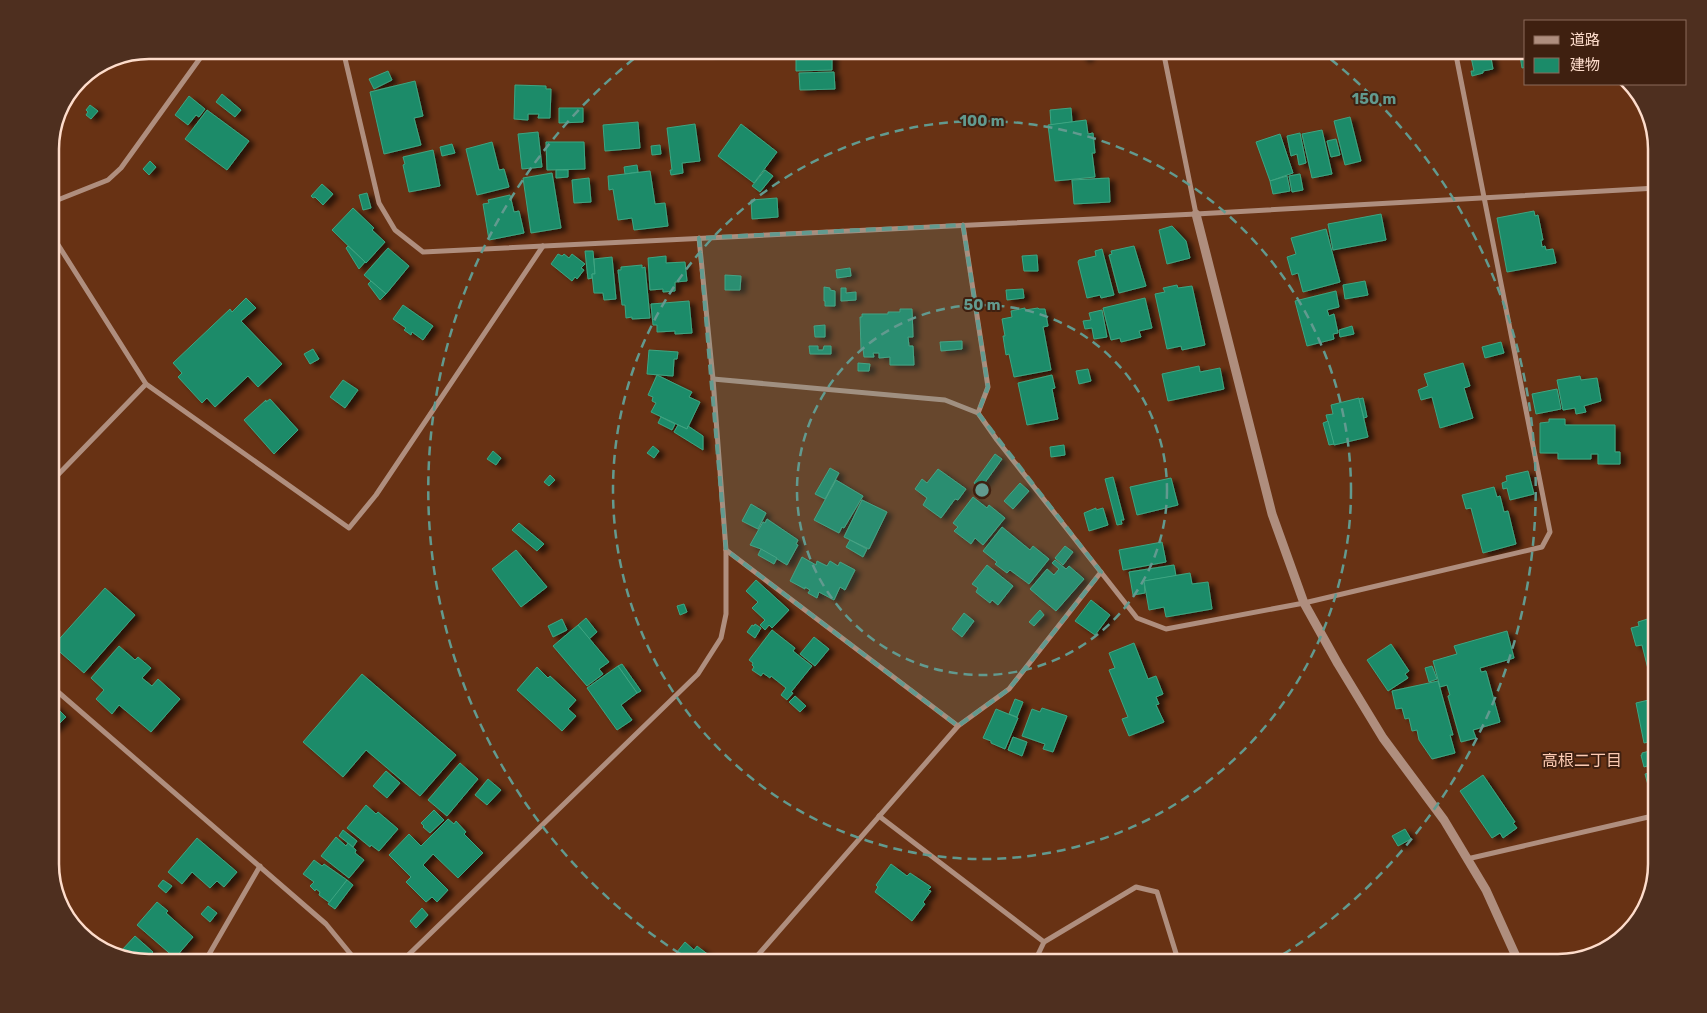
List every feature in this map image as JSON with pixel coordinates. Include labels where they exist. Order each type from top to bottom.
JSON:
[{"type":"street","points":[[59,199],[108,180],[121,168],[200,59]]},
{"type":"street","points":[[345,59],[379,203],[395,230],[423,252],[1196,214],[1648,188]]},
{"type":"street","points":[[1165,59],[1196,214],[1272,514],[1304,603],[1383,738],[1444,820],[1486,890],[1515,954]]},
{"type":"street","points":[[713,379],[945,400],[978,413],[997,440],[1137,618],[1166,629],[1304,603],[1542,548],[1550,532],[1457,59]]},
{"type":"street","points":[[963,225],[988,387],[978,413]]},
{"type":"street","points":[[409,954],[698,674],[721,638],[726,614],[726,550],[713,379],[699,238]]},
{"type":"street","points":[[59,246],[146,384],[349,528],[376,495],[543,246]]},
{"type":"street","points":[[59,474],[146,384]]},
{"type":"street","points":[[726,550],[958,726]]},
{"type":"street","points":[[759,954],[958,726],[1009,689],[1101,572]]},
{"type":"street","points":[[59,693],[326,924],[351,954]]},
{"type":"street","points":[[879,816],[1044,942]]},
{"type":"street","points":[[1467,859],[1648,817]]},
{"type":"street","points":[[209,954],[260,866]]},
{"type":"street","points":[[1038,954],[1044,942],[1136,887],[1157,892],[1176,954]]},
{"type":"highlighted area","points":[[963,225],[988,387],[978,413],[1101,572],[1009,689],[958,726],[726,550],[699,238]]},
{"type":"building","points":[[796,59],[832,59],[832,70],[796,71]]},
{"type":"building","points":[[1471,59],[1491,59],[1493,69],[1472,76],[1471,71],[1474,71]]},
{"type":"building","points":[[1520,59],[1524,59],[1524,68],[1522,68]]},
{"type":"building","points":[[388,71],[392,80],[374,89],[369,79]]},
{"type":"building","points":[[834,72],[835,89],[800,90],[799,73]]},
{"type":"building","points":[[415,81],[423,116],[414,118],[421,145],[384,154],[370,92]]},
{"type":"building","points":[[515,85],[546,86],[546,89],[551,89],[550,118],[538,118],[539,114],[528,114],[528,120],[514,119]]},
{"type":"building","points":[[222,94],[241,110],[235,117],[216,102]]},
{"type":"building","points":[[189,96],[205,109],[199,117],[196,115],[188,125],[175,115]]},
{"type":"building","points":[[90,105],[98,111],[91,119],[86,115],[88,112],[86,110]]},
{"type":"building","points":[[559,108],[583,108],[583,122],[559,123]]},
{"type":"building","points":[[1071,108],[1072,122],[1051,125],[1050,110]]},
{"type":"building","points":[[207,110],[249,141],[227,170],[185,139]]},
{"type":"building","points":[[1350,117],[1361,161],[1345,165],[1334,121]]},
{"type":"building","points":[[1086,120],[1088,134],[1093,133],[1095,153],[1092,153],[1095,177],[1055,181],[1048,125]]},
{"type":"building","points":[[638,122],[640,148],[605,151],[603,125]]},
{"type":"building","points":[[695,124],[700,161],[682,163],[683,173],[671,175],[667,128]]},
{"type":"building","points":[[741,124],[777,152],[754,183],[718,156]]},
{"type":"building","points":[[1322,130],[1332,174],[1312,178],[1302,134]]},
{"type":"building","points":[[538,132],[542,167],[522,169],[518,134]]},
{"type":"building","points":[[1300,133],[1306,163],[1299,165],[1297,154],[1291,156],[1287,136]]},
{"type":"building","points":[[1280,134],[1293,173],[1270,181],[1256,142]]},
{"type":"building","points":[[1336,139],[1340,155],[1331,157],[1327,141]]},
{"type":"building","points":[[492,142],[499,170],[504,169],[509,187],[477,195],[466,149]]},
{"type":"building","points":[[546,142],[584,142],[585,169],[547,170]]},
{"type":"building","points":[[452,144],[455,153],[442,156],[440,147]]},
{"type":"building","points":[[660,145],[661,154],[652,155],[651,146]]},
{"type":"building","points":[[433,150],[440,186],[409,192],[403,157]]},
{"type":"building","points":[[150,161],[156,167],[149,175],[143,169]]},
{"type":"building","points":[[637,165],[638,172],[625,174],[624,167]]},
{"type":"building","points":[[556,170],[568,170],[568,177],[556,178]]},
{"type":"building","points":[[765,170],[773,176],[760,192],[752,186]]},
{"type":"building","points":[[650,171],[655,204],[665,203],[668,226],[634,230],[632,218],[618,220],[613,189],[609,190],[608,176]]},
{"type":"building","points":[[552,173],[561,228],[531,233],[523,178]]},
{"type":"building","points":[[1300,174],[1303,190],[1292,192],[1289,176]]},
{"type":"building","points":[[1287,176],[1290,191],[1273,194],[1270,181]]},
{"type":"building","points":[[589,178],[591,202],[574,203],[572,180]]},
{"type":"building","points":[[1109,178],[1110,202],[1074,204],[1072,180]]},
{"type":"building","points":[[322,184],[333,194],[323,205],[315,197],[311,196]]},
{"type":"building","points":[[367,193],[371,208],[363,210],[359,195]]},
{"type":"building","points":[[510,195],[514,212],[519,211],[524,233],[489,240],[483,204],[489,203],[488,200]]},
{"type":"building","points":[[777,198],[778,217],[752,219],[751,200]]},
{"type":"building","points":[[353,208],[374,228],[372,230],[385,242],[366,263],[332,230]]},
{"type":"building","points":[[1534,211],[1535,216],[1538,215],[1543,240],[1541,240],[1542,247],[1545,246],[1546,250],[1553,249],[1556,263],[1507,272],[1497,218]]},
{"type":"building","points":[[1381,214],[1386,240],[1333,250],[1328,224]]},
{"type":"building","points":[[1172,226],[1186,241],[1190,258],[1167,264],[1159,230]]},
{"type":"building","points":[[1326,229],[1340,282],[1303,292],[1298,273],[1292,275],[1287,257],[1296,254],[1291,238]]},
{"type":"building","points":[[348,246],[365,262],[359,269],[346,248]]},
{"type":"building","points":[[1134,246],[1146,286],[1119,293],[1109,255],[1112,254],[1111,251]]},
{"type":"building","points":[[388,248],[409,266],[386,294],[364,275]]},
{"type":"building","points":[[1102,249],[1114,295],[1101,298],[1100,295],[1087,298],[1078,262],[1079,260],[1096,256],[1095,251]]},
{"type":"building","points":[[585,251],[593,251],[595,274],[592,274],[592,278],[588,279]]},
{"type":"building","points":[[558,254],[562,256],[564,254],[569,258],[572,254],[585,264],[581,268],[584,270],[577,279],[575,277],[572,281],[551,264]]},
{"type":"building","points":[[1037,255],[1038,271],[1024,271],[1022,256]]},
{"type":"building","points":[[666,256],[666,263],[685,262],[687,281],[675,282],[675,291],[663,292],[663,289],[650,290],[648,258]]},
{"type":"building","points":[[612,257],[616,299],[604,300],[603,293],[594,293],[592,274],[595,274],[594,259]]},
{"type":"building","points":[[642,265],[642,268],[645,267],[650,318],[626,318],[625,305],[622,305],[618,270],[621,270],[621,267]]},
{"type":"building","points":[[850,268],[851,276],[837,278],[836,270]]},
{"type":"building","points":[[725,275],[741,276],[740,290],[725,290]]},
{"type":"building","points":[[371,281],[386,294],[380,300],[368,284]]},
{"type":"building","points":[[1365,281],[1368,295],[1345,299],[1343,285]]},
{"type":"building","points":[[1177,285],[1178,288],[1192,286],[1205,345],[1182,350],[1181,346],[1167,349],[1155,294],[1165,292],[1163,288]]},
{"type":"building","points":[[824,287],[835,291],[835,306],[825,306]]},
{"type":"building","points":[[841,288],[846,288],[846,293],[856,292],[856,300],[841,301]]},
{"type":"building","points":[[1023,289],[1024,298],[1007,300],[1006,290]]},
{"type":"building","points":[[1336,291],[1339,307],[1327,310],[1329,316],[1334,314],[1338,333],[1333,334],[1334,339],[1307,346],[1295,301]]},
{"type":"building","points":[[246,298],[256,308],[241,321],[282,364],[258,387],[248,376],[215,407],[207,398],[202,403],[178,377],[182,373],[173,363],[230,309],[232,312]]},
{"type":"building","points":[[1145,298],[1152,328],[1139,331],[1141,337],[1121,342],[1120,338],[1111,340],[1103,308]]},
{"type":"building","points":[[689,301],[692,333],[675,334],[675,331],[657,332],[657,325],[653,325],[651,304]]},
{"type":"building","points":[[403,305],[433,326],[423,340],[412,332],[411,335],[404,330],[406,328],[393,319]]},
{"type":"building","points":[[1025,308],[1025,310],[1045,309],[1048,326],[1043,327],[1051,370],[1014,377],[1009,354],[1006,355],[1002,319],[1012,317],[1011,311]]},
{"type":"building","points":[[900,309],[912,309],[913,337],[908,337],[909,346],[913,346],[914,365],[890,365],[890,357],[879,358],[879,353],[873,353],[874,357],[864,357],[863,349],[861,349],[860,317],[862,317],[862,314],[888,314],[888,312],[900,312]]},
{"type":"building","points":[[1102,310],[1107,337],[1094,339],[1092,328],[1085,329],[1083,321],[1091,320],[1089,313]]},
{"type":"building","points":[[825,325],[825,337],[815,337],[814,326]]},
{"type":"building","points":[[1352,326],[1354,334],[1340,337],[1339,330]]},
{"type":"building","points":[[962,341],[962,349],[941,351],[940,342]]},
{"type":"building","points":[[1501,342],[1504,353],[1485,358],[1482,347]]},
{"type":"building","points":[[809,346],[818,346],[818,350],[823,350],[824,346],[831,346],[831,354],[810,354]]},
{"type":"building","points":[[313,349],[319,359],[310,364],[304,354]]},
{"type":"building","points":[[649,350],[678,352],[677,359],[674,359],[673,376],[647,374]]},
{"type":"building","points":[[858,363],[870,364],[869,371],[858,371]]},
{"type":"building","points":[[1463,363],[1470,386],[1464,388],[1473,418],[1440,428],[1432,397],[1421,400],[1418,390],[1428,386],[1424,374]]},
{"type":"building","points":[[1199,366],[1200,372],[1220,368],[1224,389],[1168,401],[1162,374]]},
{"type":"building","points":[[1088,369],[1091,381],[1079,384],[1076,371]]},
{"type":"building","points":[[657,375],[692,392],[689,397],[700,402],[687,429],[651,412],[656,403],[652,401],[653,397],[648,395]]},
{"type":"building","points":[[1052,375],[1055,388],[1052,389],[1058,419],[1027,425],[1018,383]]},
{"type":"building","points":[[1580,376],[1581,380],[1597,378],[1601,401],[1584,406],[1586,412],[1576,414],[1575,408],[1563,410],[1557,380]]},
{"type":"building","points":[[343,380],[358,390],[345,408],[330,397]]},
{"type":"building","points":[[1557,389],[1561,409],[1536,414],[1532,394]]},
{"type":"building","points":[[1359,398],[1368,437],[1334,445],[1326,415],[1333,414],[1331,405]]},
{"type":"building","points":[[1363,398],[1367,417],[1364,418],[1359,399]]},
{"type":"building","points":[[270,399],[298,430],[274,454],[244,420],[266,400],[266,402]]},
{"type":"building","points":[[661,417],[675,424],[672,430],[658,423]]},
{"type":"building","points":[[1549,419],[1565,419],[1565,425],[1615,425],[1615,452],[1620,452],[1620,464],[1598,464],[1598,454],[1591,454],[1591,459],[1558,459],[1558,453],[1540,453],[1540,423],[1549,422]]},
{"type":"building","points":[[1328,421],[1334,444],[1329,445],[1323,423]]},
{"type":"building","points":[[678,425],[687,429],[688,426],[703,436],[703,450],[674,432]]},
{"type":"building","points":[[1064,445],[1065,455],[1051,457],[1050,447]]},
{"type":"building","points":[[653,446],[659,451],[654,458],[647,453]]},
{"type":"building","points":[[493,451],[501,458],[496,465],[487,459]]},
{"type":"building","points":[[995,454],[1002,459],[981,488],[974,483]]},
{"type":"building","points":[[830,468],[839,473],[825,499],[815,494]]},
{"type":"building","points":[[938,469],[966,489],[958,500],[955,499],[941,518],[923,505],[927,498],[915,489],[922,479],[927,483]]},
{"type":"building","points":[[1528,471],[1534,494],[1510,500],[1507,488],[1503,489],[1502,483],[1507,481],[1506,476]]},
{"type":"building","points":[[550,475],[555,480],[549,486],[544,482]]},
{"type":"building","points":[[1113,477],[1124,520],[1121,520],[1122,524],[1117,525],[1105,479]]},
{"type":"building","points":[[1171,478],[1178,505],[1137,515],[1130,487]]},
{"type":"building","points":[[836,480],[863,496],[839,533],[814,520]]},
{"type":"building","points":[[1020,483],[1029,491],[1013,509],[1004,501]]},
{"type":"building","points":[[1494,487],[1497,497],[1500,496],[1504,512],[1508,511],[1516,544],[1483,553],[1471,508],[1466,509],[1462,495]]},
{"type":"building","points":[[973,497],[987,508],[989,505],[1005,518],[983,545],[975,538],[971,544],[954,531],[958,527],[953,523]]},
{"type":"building","points":[[862,500],[887,512],[869,549],[844,537]]},
{"type":"building","points":[[751,504],[766,513],[758,529],[742,521]]},
{"type":"building","points":[[1096,508],[1096,510],[1103,508],[1108,525],[1089,531],[1084,513]]},
{"type":"building","points":[[767,519],[798,540],[796,544],[798,545],[787,565],[761,549],[750,545],[763,522],[765,523]]},
{"type":"building","points":[[519,523],[544,544],[537,551],[512,530]]},
{"type":"building","points":[[1002,527],[1030,550],[1033,546],[1049,559],[1029,584],[1010,570],[1007,573],[983,551]]},
{"type":"building","points":[[850,540],[867,549],[863,557],[846,547]]},
{"type":"building","points":[[1162,542],[1166,562],[1123,570],[1119,550]]},
{"type":"building","points":[[1065,546],[1073,552],[1063,565],[1055,558]]},
{"type":"building","points":[[761,549],[777,558],[774,564],[758,555]]},
{"type":"building","points":[[516,550],[547,587],[521,607],[492,569]]},
{"type":"building","points":[[802,557],[816,565],[817,561],[827,566],[830,561],[838,566],[840,562],[855,570],[845,590],[840,587],[834,600],[819,592],[817,598],[808,593],[810,590],[790,581]]},
{"type":"building","points":[[1055,560],[1066,569],[1069,566],[1084,579],[1056,611],[1030,589],[1047,569],[1054,575],[1059,569],[1052,563]]},
{"type":"building","points":[[987,565],[1013,586],[998,605],[992,600],[990,603],[976,592],[978,588],[972,584]]},
{"type":"building","points":[[1174,565],[1176,576],[1144,581],[1145,593],[1133,595],[1129,572]]},
{"type":"building","points":[[1190,573],[1192,584],[1208,582],[1212,609],[1166,617],[1164,607],[1149,610],[1144,581]]},
{"type":"building","points":[[756,580],[789,610],[772,628],[769,625],[765,630],[760,625],[765,620],[752,608],[758,602],[746,591]]},
{"type":"building","points":[[105,588],[135,615],[84,673],[59,651],[59,639]]},
{"type":"building","points":[[1091,600],[1110,615],[1095,635],[1075,621]]},
{"type":"building","points":[[684,604],[687,612],[680,615],[677,606]]},
{"type":"building","points":[[1040,610],[1044,615],[1034,626],[1029,622]]},
{"type":"building","points":[[964,613],[974,621],[962,637],[952,629]]},
{"type":"building","points":[[586,618],[597,632],[589,639],[578,625]]},
{"type":"building","points":[[562,619],[567,630],[553,637],[548,626]]},
{"type":"building","points":[[1648,619],[1648,669],[1642,645],[1636,646],[1631,628],[1639,626],[1638,622]]},
{"type":"building","points":[[755,624],[761,628],[755,638],[747,632]]},
{"type":"building","points":[[578,625],[609,662],[599,669],[603,674],[587,686],[553,646]]},
{"type":"building","points":[[772,630],[795,648],[793,651],[812,666],[791,692],[793,693],[787,700],[781,695],[786,688],[771,676],[770,678],[763,673],[761,676],[752,670],[754,667],[753,663],[749,660]]},
{"type":"building","points":[[1507,631],[1514,658],[1480,668],[1481,672],[1486,671],[1500,722],[1473,730],[1476,738],[1461,742],[1448,696],[1450,695],[1447,685],[1440,687],[1433,661],[1457,654],[1454,646]]},
{"type":"building","points":[[814,637],[829,649],[815,666],[800,654]]},
{"type":"building","points":[[1134,643],[1148,679],[1156,676],[1163,694],[1156,697],[1159,704],[1156,705],[1164,722],[1129,736],[1122,719],[1128,717],[1109,670],[1115,668],[1109,653]]},
{"type":"building","points":[[1391,644],[1409,671],[1405,674],[1408,678],[1388,691],[1367,660]]},
{"type":"building","points":[[119,646],[135,660],[138,657],[151,668],[142,678],[152,686],[158,679],[180,699],[151,732],[119,705],[112,714],[96,699],[104,690],[91,678]]},
{"type":"building","points":[[622,664],[641,691],[637,693],[618,666]]},
{"type":"building","points":[[618,666],[637,693],[621,705],[632,720],[617,730],[587,688]]},
{"type":"building","points":[[1432,666],[1437,679],[1429,682],[1425,668]]},
{"type":"building","points":[[537,667],[548,678],[550,676],[576,700],[568,709],[576,716],[562,731],[517,690]]},
{"type":"building","points":[[362,674],[456,755],[420,796],[366,750],[343,777],[303,742]]},
{"type":"building","points":[[1438,681],[1453,735],[1450,735],[1455,753],[1432,759],[1419,740],[1417,730],[1412,731],[1409,718],[1405,719],[1402,708],[1396,709],[1392,691]]},
{"type":"building","points":[[795,696],[806,706],[800,712],[789,702]]},
{"type":"building","points":[[1015,699],[1023,702],[1017,717],[1009,714]]},
{"type":"building","points":[[1648,700],[1648,742],[1644,743],[1636,703]]},
{"type":"building","points":[[1042,708],[1067,716],[1053,752],[1043,749],[1045,744],[1022,736],[1032,709],[1040,712]]},
{"type":"building","points":[[996,709],[1018,718],[1005,749],[983,738]]},
{"type":"building","points":[[59,710],[66,717],[59,724]]},
{"type":"building","points":[[1013,737],[1027,742],[1022,756],[1008,750]]},
{"type":"building","points":[[1648,751],[1648,770],[1647,766],[1644,767],[1642,753]]},
{"type":"building","points":[[460,763],[478,779],[447,816],[428,800]]},
{"type":"building","points":[[386,771],[400,783],[387,798],[373,786]]},
{"type":"building","points":[[1648,773],[1648,785],[1645,774]]},
{"type":"building","points":[[1483,775],[1515,822],[1513,823],[1517,828],[1503,838],[1500,833],[1492,838],[1460,791]]},
{"type":"building","points":[[488,779],[501,790],[487,805],[475,795]]},
{"type":"building","points":[[366,805],[376,814],[378,812],[398,829],[379,851],[371,845],[370,847],[347,828]]},
{"type":"building","points":[[434,810],[444,820],[430,833],[421,823]]},
{"type":"building","points":[[448,819],[454,824],[456,821],[466,832],[464,834],[483,853],[458,878],[433,854],[423,865],[448,890],[437,902],[432,897],[426,902],[406,882],[411,877],[389,855],[409,834],[421,846]]},
{"type":"building","points":[[1405,829],[1411,839],[1398,846],[1392,836]]},
{"type":"building","points":[[343,830],[357,841],[353,847],[339,836]]},
{"type":"building","points":[[336,837],[346,846],[348,843],[356,850],[355,853],[364,860],[349,878],[321,856]]},
{"type":"building","points":[[197,838],[237,872],[224,887],[217,881],[210,888],[192,872],[182,884],[168,872]]},
{"type":"building","points":[[314,860],[322,866],[324,864],[347,880],[330,903],[319,895],[320,892],[316,889],[315,891],[310,886],[314,882],[303,874]]},
{"type":"building","points":[[891,864],[907,876],[910,873],[931,887],[928,890],[931,891],[923,902],[925,904],[912,921],[875,892],[878,887],[876,885]]},
{"type":"building","points":[[163,880],[172,886],[166,893],[158,886]]},
{"type":"building","points":[[347,880],[353,885],[335,909],[328,904]]},
{"type":"building","points":[[157,902],[168,911],[166,913],[193,937],[178,954],[170,954],[137,925]]},
{"type":"building","points":[[208,906],[217,913],[210,922],[201,914]]},
{"type":"building","points":[[422,908],[428,915],[416,928],[410,921]]},
{"type":"building","points":[[135,936],[153,954],[137,953],[122,950]]},
{"type":"building","points":[[685,942],[694,950],[697,946],[707,954],[675,954]]},
{"type":"district","name":"高根二丁目","points":[[1582,760]]}]
